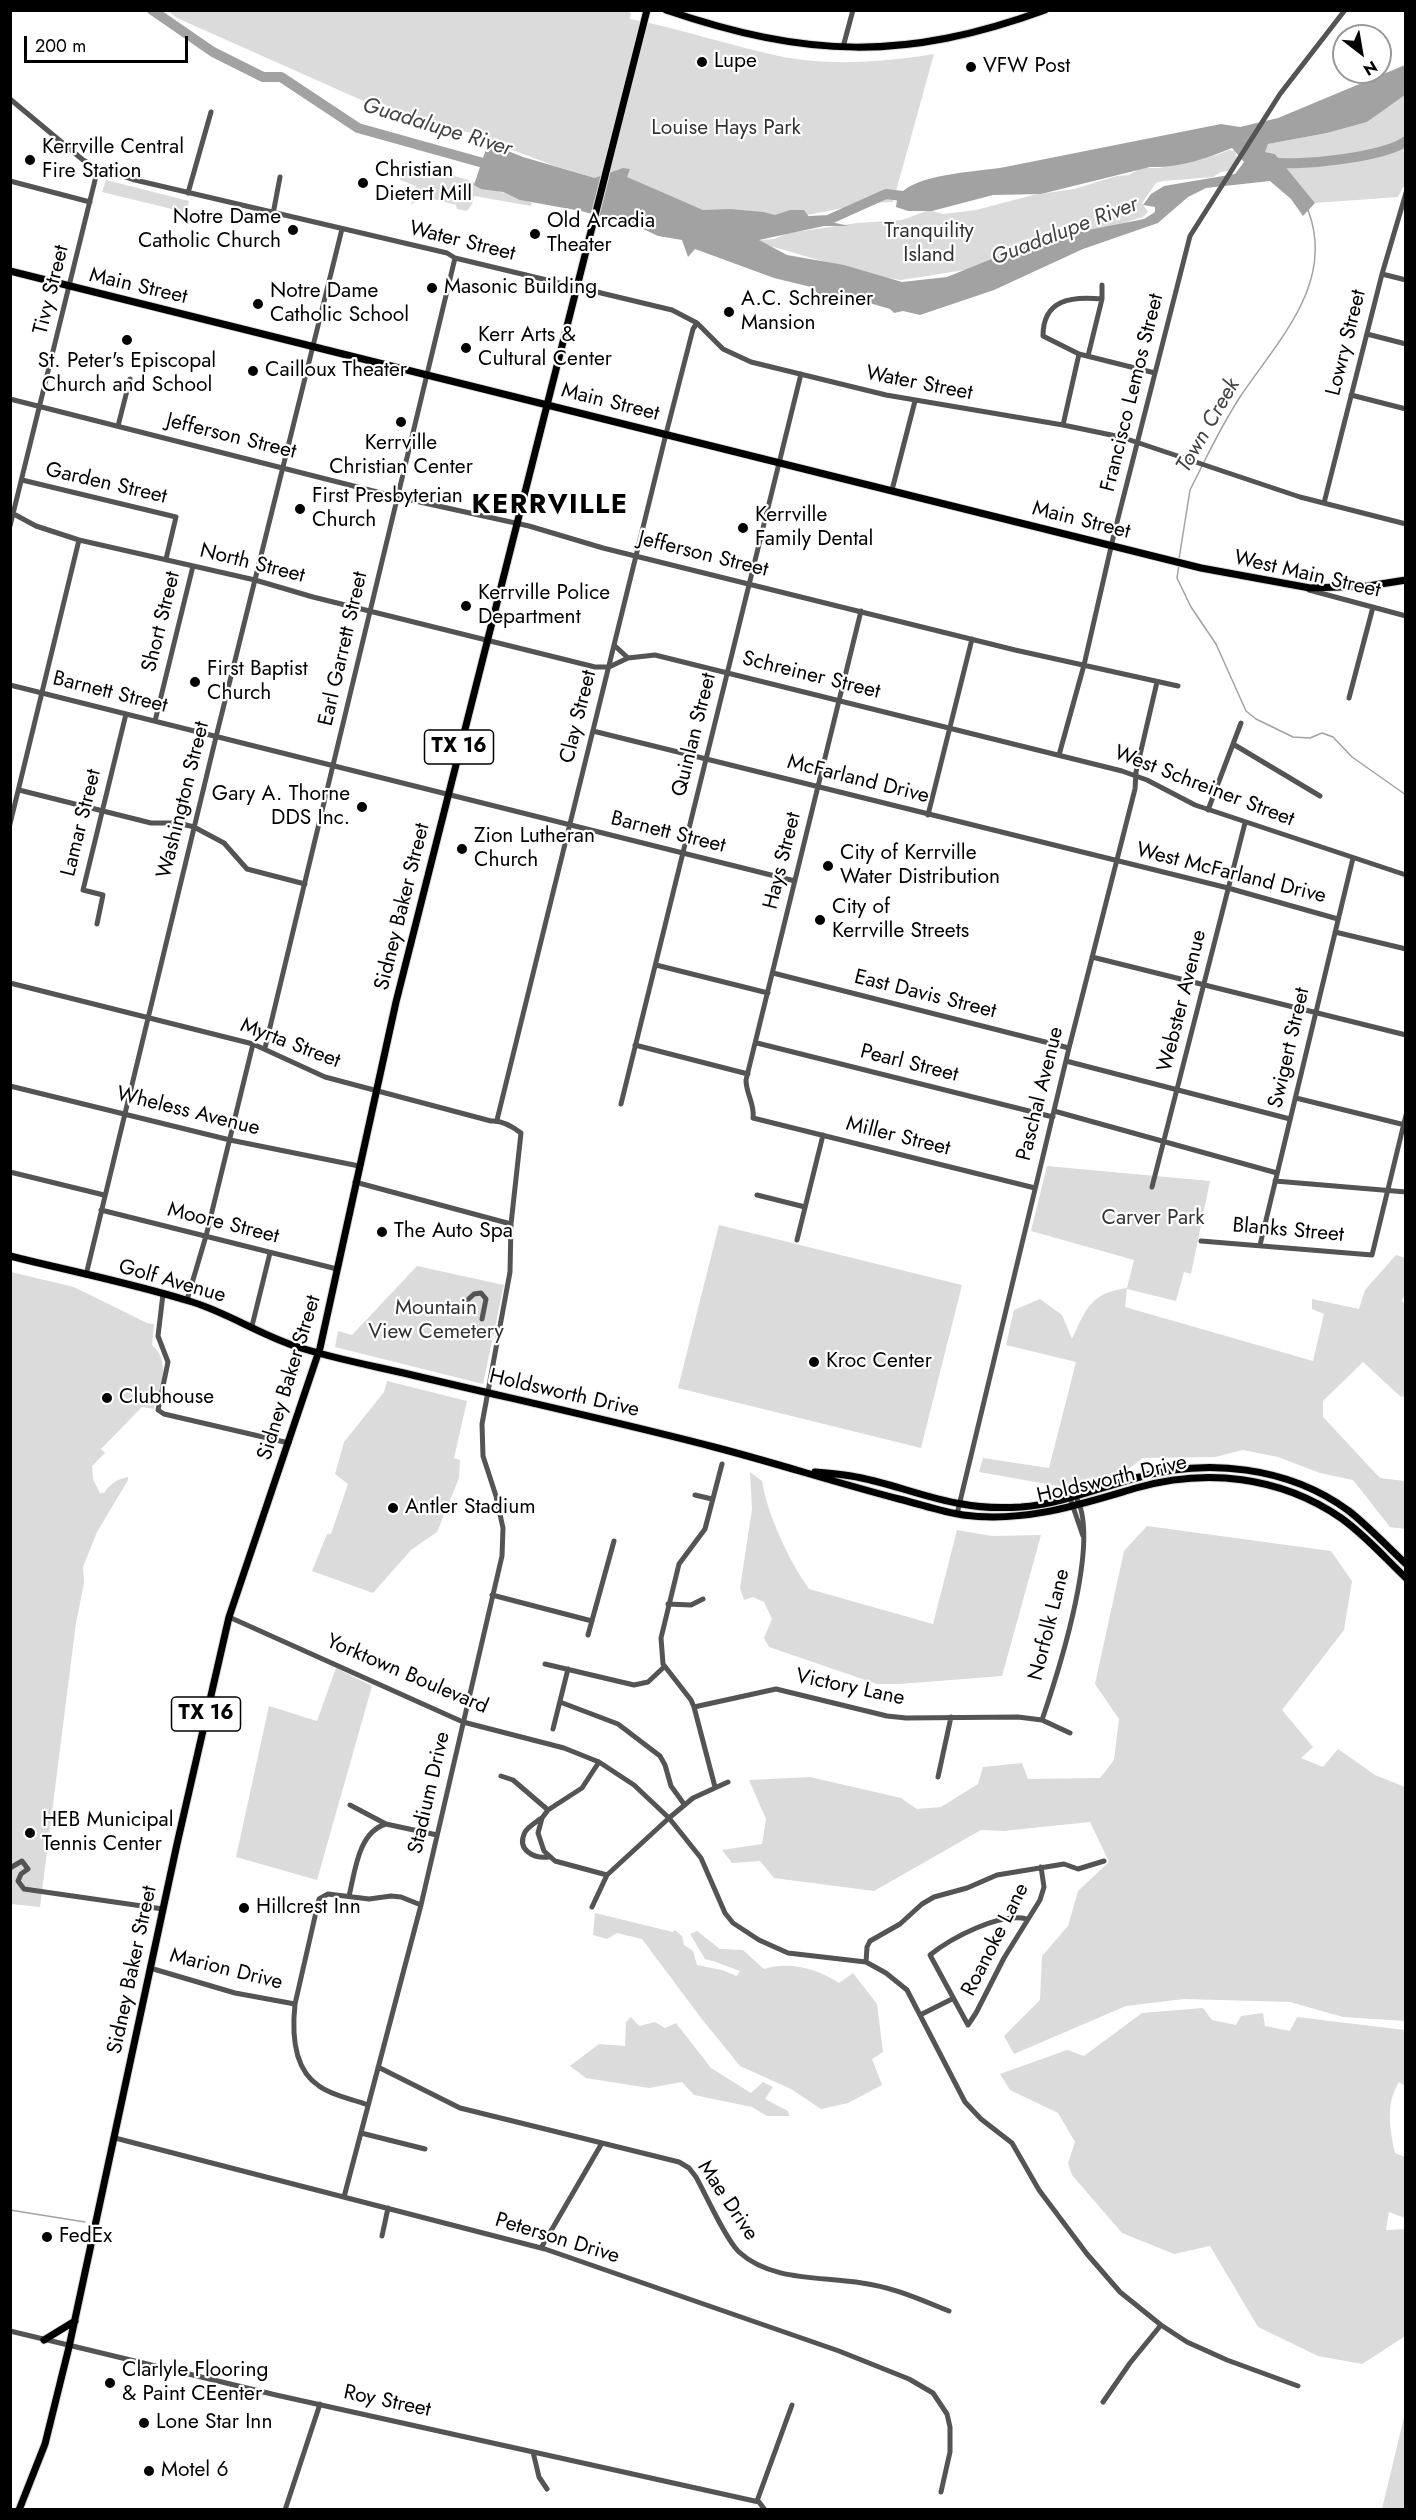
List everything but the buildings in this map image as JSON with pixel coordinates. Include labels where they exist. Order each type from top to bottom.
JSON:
[{"type":"main road","name":"Sidney Baker Street","points":[[19,2510],[45,2444],[69,2347],[162,1909],[229,1617],[319,1352],[375,1090],[486,639],[596,219],[646,10]]},
{"type":"main road","points":[[666,10],[771,40],[843,48],[887,47],[939,41],[983,31],[1046,10]]},
{"type":"main road","name":"Main Street","points":[[10,271],[70,288],[427,374],[1201,568]]},
{"type":"main road","name":"West Main Street","points":[[1201,568],[1298,587]]},
{"type":"main road","points":[[1298,587],[1368,586],[1406,580]]},
{"type":"main road","name":"Golf Avenue","points":[[10,1256],[187,1300],[297,1347],[319,1352]]},
{"type":"main road","name":"Holdsworth Drive","points":[[319,1352],[488,1394],[660,1433],[957,1514],[1027,1517],[1076,1507],[1139,1487],[1175,1479],[1209,1476],[1249,1480],[1285,1489],[1316,1503],[1342,1519],[1371,1543],[1406,1578]]},
{"type":"main road","name":"Holdsworth Drive","points":[[801,1470],[853,1476],[959,1504],[1023,1507],[1073,1497],[1173,1469],[1209,1466],[1251,1470],[1288,1480],[1348,1510],[1406,1564]]},
{"type":"main road","points":[[44,2340],[75,2321]]},
{"type":"street","points":[[843,48],[853,10]]},
{"type":"street","name":"Francisco Lemos Street","points":[[1059,755],[1084,665],[1190,236],[1273,106],[1301,66],[1346,10]]},
{"type":"street","name":"Water Street","points":[[10,99],[75,154],[98,168],[188,194],[447,253],[455,258],[672,310],[697,322],[723,349],[750,362],[915,401],[1063,425],[1138,442],[1324,503],[1406,525]]},
{"type":"street","points":[[188,194],[211,112]]},
{"type":"street","name":"Tivy Street","points":[[10,526],[98,168]]},
{"type":"street","points":[[273,214],[280,177]]},
{"type":"street","points":[[10,181],[90,202]]},
{"type":"street","name":"Lowry Street","points":[[1324,503],[1405,193]]},
{"type":"street","name":"Washington Street","points":[[86,1275],[100,1210],[342,229]]},
{"type":"street","name":"Earl Garrett Street","points":[[266,1048],[455,258]]},
{"type":"street","points":[[1382,274],[1406,280]]},
{"type":"street","points":[[1088,356],[1102,299],[1102,285]]},
{"type":"street","points":[[1102,299],[1076,297],[1066,300],[1052,309],[1046,317],[1043,336],[1078,354],[1155,373]]},
{"type":"street","name":"Clay Street","points":[[497,1120],[666,434],[693,329],[697,322]]},
{"type":"street","points":[[1367,334],[1406,344]]},
{"type":"street","points":[[1063,425],[1078,354]]},
{"type":"street","name":"Quinlan Street","points":[[621,1104],[781,463],[801,374]]},
{"type":"street","points":[[118,426],[130,379]]},
{"type":"street","points":[[1351,395],[1406,409]]},
{"type":"street","name":"Jefferson Street","points":[[10,399],[283,466],[397,497],[516,523],[636,556],[972,639],[1178,686]]},
{"type":"street","points":[[892,490],[915,401]]},
{"type":"street","name":"Garden Street","points":[[22,480],[176,517],[166,559]]},
{"type":"street","name":"North Street","points":[[12,513],[36,526],[79,540],[255,580],[486,639]]},
{"type":"street","points":[[10,824],[79,540]]},
{"type":"street","name":"Short Street","points":[[155,722],[193,566]]},
{"type":"street","name":"West Main Street","points":[[1298,587],[1406,616]]},
{"type":"street","points":[[1349,698],[1373,607]]},
{"type":"street","name":"Hays Street","points":[[753,1118],[753,1105],[746,1088],[748,1074],[861,611]]},
{"type":"street","points":[[486,639],[595,667],[609,667]]},
{"type":"street","points":[[928,814],[972,639]]},
{"type":"street","points":[[614,645],[628,658]]},
{"type":"street","name":"Schreiner Street","points":[[609,667],[628,658],[655,655],[1023,746]]},
{"type":"street","name":"Paschal Avenue","points":[[957,1514],[1066,1061],[1135,789],[1157,682]]},
{"type":"street","name":"Barnett Street","points":[[10,685],[795,881]]},
{"type":"street","name":"Lamar Street","points":[[97,924],[103,895],[83,890],[126,714]]},
{"type":"street","points":[[1208,810],[1240,723]]},
{"type":"street","name":"McFarland Drive","points":[[593,731],[1116,861]]},
{"type":"street","points":[[1233,744],[1320,796]]},
{"type":"street","name":"West Schreiner Street","points":[[1023,746],[1136,776],[1186,802],[1406,875]]},
{"type":"street","points":[[19,790],[151,823],[178,823],[194,827],[224,843],[247,869],[305,884]]},
{"type":"street","name":"Webster Avenue","points":[[1152,1187],[1245,823]]},
{"type":"street","name":"Swigert Street","points":[[1260,1245],[1353,858]]},
{"type":"street","name":"West McFarland Drive","points":[[1116,861],[1228,888],[1338,919]]},
{"type":"street","points":[[1335,932],[1406,949]]},
{"type":"street","points":[[1092,957],[1406,1035]]},
{"type":"street","points":[[656,965],[768,993]]},
{"type":"street","name":"East Davis Street","points":[[773,973],[1070,1048]]},
{"type":"street","name":"Myrta Street","points":[[10,983],[253,1044],[325,1077],[491,1121],[497,1120],[521,1132]]},
{"type":"street","name":"Pearl Street","points":[[757,1043],[1053,1114],[1277,1173]]},
{"type":"street","points":[[187,1300],[207,1236],[253,1044]]},
{"type":"street","points":[[635,1045],[748,1074]]},
{"type":"street","points":[[1066,1061],[1290,1119]]},
{"type":"street","name":"Wheless Avenue","points":[[10,1086],[231,1140],[358,1166]]},
{"type":"street","points":[[1296,1098],[1404,1125]]},
{"type":"street","points":[[1388,1191],[1406,1115]]},
{"type":"street","name":"Miller Street","points":[[753,1118],[1035,1188]]},
{"type":"street","name":"Stadium Drive","points":[[344,2197],[421,1905],[501,1556],[503,1528],[496,1496],[483,1456],[482,1424],[510,1272],[511,1224],[521,1132]]},
{"type":"street","points":[[797,1240],[823,1135]]},
{"type":"street","points":[[10,1172],[104,1195]]},
{"type":"street","points":[[1275,1181],[1406,1192]]},
{"type":"street","points":[[355,1182],[511,1224]]},
{"type":"street","name":"Blanks Street","points":[[1201,1241],[1372,1255],[1388,1191]]},
{"type":"street","points":[[757,1195],[805,1207]]},
{"type":"street","name":"Moore Street","points":[[100,1210],[338,1269]]},
{"type":"street","points":[[252,1326],[270,1253]]},
{"type":"street","points":[[458,1309],[474,1294],[481,1293],[486,1299],[482,1319]]},
{"type":"street","points":[[163,1294],[158,1336],[168,1367],[158,1410],[164,1414],[289,1443]]},
{"type":"street","points":[[715,1787],[694,1707],[664,1667],[660,1650],[668,1604],[679,1564],[705,1529],[722,1464]]},
{"type":"street","points":[[695,1495],[712,1499]]},
{"type":"street","name":"Norfolk Lane","points":[[1042,1720],[1061,1661],[1084,1555],[1085,1525],[1073,1497]]},
{"type":"street","points":[[588,1635],[614,1541]]},
{"type":"street","points":[[492,1595],[592,1621]]},
{"type":"street","points":[[668,1604],[691,1605],[702,1599]]},
{"type":"street","name":"Yorktown Boulevard","points":[[229,1617],[463,1722],[550,1743],[599,1762],[634,1785],[669,1818],[704,1863],[732,1923],[759,1940],[788,1953],[866,1962],[897,1980],[907,1990],[960,2095],[970,2109],[1012,2143],[1039,2190],[1105,2276],[1161,2325],[1200,2349],[1298,2386]]},
{"type":"street","points":[[545,1664],[634,1685],[648,1682],[664,1667]]},
{"type":"street","points":[[554,1728],[568,1669]]},
{"type":"street","name":"Victory Lane","points":[[694,1707],[776,1689],[887,1716],[1018,1717],[1042,1720],[1070,1733]]},
{"type":"street","points":[[560,1702],[618,1724],[660,1756],[671,1786],[684,1804]]},
{"type":"street","points":[[938,1776],[951,1718]]},
{"type":"street","points":[[549,1857],[531,1856],[523,1841],[525,1833],[548,1810],[582,1788],[599,1762]]},
{"type":"street","points":[[501,1776],[513,1780],[548,1810]]},
{"type":"street","points":[[592,1907],[607,1875],[684,1804],[728,1782]]},
{"type":"street","points":[[350,1805],[386,1824],[437,1835]]},
{"type":"street","points":[[542,1818],[538,1833],[540,1842],[549,1857],[561,1864],[607,1875]]},
{"type":"street","points":[[348,1896],[358,1858],[368,1836],[379,1826],[386,1824]]},
{"type":"street","points":[[10,1868],[22,1861],[28,1869],[21,1874],[18,1881],[24,1888],[162,1909]]},
{"type":"street","points":[[866,1962],[867,1947],[870,1941],[900,1924],[928,1901],[997,1875],[1064,1864],[1078,1869],[1104,1861]]},
{"type":"street","name":"Roanoke Lane","points":[[952,1999],[968,2025],[1040,1900],[1044,1887],[1041,1867]]},
{"type":"street","points":[[295,2004],[319,1899],[328,1894],[369,1899],[400,1897],[421,1905]]},
{"type":"street","points":[[920,2015],[952,1999],[930,1955],[943,1944],[975,1929],[1016,1916],[1027,1919]]},
{"type":"street","name":"Marion Drive","points":[[150,1968],[235,1993],[295,2004],[296,2045],[304,2072],[321,2088],[368,2105]]},
{"type":"street","name":"Mae Drive","points":[[378,2067],[460,2108],[674,2160],[688,2168],[696,2177],[735,2248],[755,2262],[788,2274],[862,2283],[896,2290],[949,2311]]},
{"type":"street","points":[[361,2133],[425,2149]]},
{"type":"street","name":"Peterson Drive","points":[[115,2138],[541,2248],[839,2351],[922,2385],[933,2392],[947,2414],[950,2452],[941,2492]]},
{"type":"street","points":[[541,2248],[602,2143]]},
{"type":"street","points":[[382,2236],[388,2208]]},
{"type":"street","points":[[1103,2402],[1130,2363],[1161,2325]]},
{"type":"street","name":"Roy Street","points":[[10,2331],[69,2347],[757,2501]]},
{"type":"street","points":[[285,2510],[320,2404]]},
{"type":"street","points":[[765,2510],[757,2501],[792,2405]]},
{"type":"street","points":[[533,2452],[539,2477],[547,2489]]},
{"type":"green space","name":"Louise Hays Park","points":[[168,11],[626,11],[631,13],[630,19],[764,53],[802,60],[858,62],[934,54],[893,202],[868,203],[767,223],[703,210],[555,166],[494,143],[483,135],[417,122],[377,107],[177,18]]},
{"type":"green space","points":[[1405,95],[1405,187],[1398,197],[1315,203],[1275,154],[1264,152],[1268,144],[1327,133],[1367,122]]},
{"type":"green space","name":"Tranquility Island","points":[[1229,150],[1235,151],[1237,158],[1229,171],[1221,172],[1213,177],[1156,183],[1142,203],[1148,212],[1143,217],[971,269],[901,280],[874,276],[760,243],[759,240],[857,223],[902,220],[929,210],[943,214],[976,210],[1033,195],[1074,189],[1117,176],[1129,175],[1141,168],[1159,168],[1217,155]]},
{"type":"green space","points":[[404,162],[465,179],[532,203],[531,206],[474,196],[467,211],[457,209],[456,205],[423,196],[411,205],[416,186],[400,180]]},
{"type":"green space","points":[[106,180],[189,201],[187,214],[182,216],[176,210],[102,192]]},
{"type":"green space","name":"Carver Park","points":[[1047,1166],[1210,1181],[1191,1274],[1184,1272],[1176,1301],[1127,1289],[1125,1307],[1313,1361],[1324,1314],[1312,1309],[1312,1299],[1359,1309],[1365,1290],[1396,1255],[1405,1258],[1405,1293],[1402,1301],[1406,1304],[1405,1396],[1401,1397],[1363,1362],[1323,1401],[1323,1417],[1380,1478],[1405,1481],[1405,1529],[1390,1527],[1353,1480],[1320,1473],[1278,1457],[1243,1450],[1215,1457],[1143,1458],[1120,1475],[1075,1489],[979,1472],[983,1458],[1049,1468],[1076,1362],[1006,1345],[1014,1310],[1040,1299],[1062,1315],[1072,1339],[1081,1319],[1097,1298],[1115,1290],[1127,1288],[1134,1260],[1031,1231]]},
{"type":"green space","name":"Kroc Center","points":[[719,1225],[962,1285],[921,1448],[678,1388]]},
{"type":"green space","name":"Mountain View Cemetery","points":[[417,1266],[504,1285],[483,1384],[335,1347],[338,1331],[352,1335]]},
{"type":"green space","points":[[11,1272],[74,1287],[147,1323],[154,1324],[152,1345],[162,1359],[163,1367],[154,1409],[142,1407],[101,1449],[105,1453],[92,1466],[93,1479],[100,1493],[104,1493],[117,1481],[128,1477],[128,1480],[97,1532],[83,1567],[84,1583],[76,1623],[40,1907],[11,1904]]},
{"type":"green space","name":"Antler Stadium","points":[[387,1381],[467,1401],[454,1458],[460,1460],[459,1478],[437,1532],[411,1550],[373,1593],[312,1571],[327,1534],[331,1534],[348,1484],[335,1474],[344,1442],[384,1392]]},
{"type":"green space","points":[[750,1472],[762,1481],[780,1537],[809,1589],[933,1624],[957,1530],[992,1536],[1041,1535],[1002,1676],[877,1684],[769,1647],[764,1638],[772,1619],[764,1602],[753,1597],[744,1600],[740,1588],[752,1509]]},
{"type":"green space","points":[[1147,1526],[1331,1551],[1352,1581],[1344,1630],[1282,1710],[1313,1747],[1301,1758],[1323,1767],[1338,1749],[1375,1775],[1405,1787],[1405,2021],[1343,2017],[1290,2002],[1184,1999],[1126,2006],[1014,2054],[1004,2036],[1040,2000],[1042,1956],[1068,1926],[1078,1891],[1109,1862],[1090,1822],[1003,1831],[981,1830],[874,1891],[774,1878],[760,1861],[732,1863],[722,1850],[762,1844],[766,1819],[749,1780],[810,1777],[901,1798],[917,1809],[941,1807],[978,1784],[983,1767],[1022,1763],[1028,1779],[1100,1778],[1114,1760],[1119,1719],[1095,1684],[1124,1551]]},
{"type":"green space","points":[[336,1668],[372,1686],[317,1880],[236,1857],[269,1706],[317,1721]]},
{"type":"green space","points":[[595,1913],[673,1932],[675,1930],[682,1936],[684,1945],[693,1951],[697,1965],[722,1970],[737,1976],[740,1971],[705,1959],[690,1934],[697,1931],[720,1949],[743,1950],[764,1969],[793,1966],[813,1970],[839,1983],[853,1973],[877,2004],[883,2052],[872,2059],[882,2085],[848,2103],[821,2109],[791,2089],[740,2066],[642,1939],[617,1933],[607,1939],[593,1935]]},
{"type":"green space","points":[[1203,2008],[1212,2020],[1236,2025],[1241,2016],[1263,2013],[1265,2026],[1290,2031],[1297,2017],[1405,2030],[1405,2086],[1399,2082],[1395,2090],[1390,2117],[1395,2153],[1405,2157],[1405,2218],[1389,2212],[1386,2230],[1405,2229],[1405,2331],[1404,2337],[1362,2364],[1318,2356],[1258,2327],[1210,2246],[1174,2254],[1122,2233],[1072,2175],[1068,2163],[1075,2142],[1058,2113],[1010,2090],[1000,2074],[1067,2050],[1084,2056],[1142,2013]]},
{"type":"green space","points":[[631,2017],[639,2026],[655,2022],[665,2028],[676,2023],[711,2068],[751,2093],[763,2082],[773,2087],[765,2099],[788,2111],[789,2116],[767,2116],[752,2107],[694,2095],[682,2082],[649,2088],[586,2078],[570,2066],[599,2044],[625,2046],[626,2022]]},
{"type":"green space","points":[[1405,2413],[1405,2509],[1382,2509]]},
{"type":"shaded area","points":[[1405,65],[1405,95],[1367,122],[1327,133],[1268,144],[1265,152],[1275,154],[1315,203],[1303,216],[1291,199],[1270,181],[1206,188],[1188,197],[1158,223],[1083,249],[994,290],[920,315],[903,311],[894,313],[890,309],[835,293],[821,296],[811,287],[774,278],[695,249],[688,257],[682,240],[658,236],[639,227],[581,211],[520,200],[503,192],[481,189],[474,185],[488,143],[523,157],[595,178],[623,168],[630,169],[627,177],[703,210],[730,209],[775,215],[790,210],[804,210],[809,217],[849,226],[824,226],[759,240],[787,255],[844,265],[902,282],[947,277],[1004,254],[1063,235],[1144,219],[1155,212],[1155,207],[1143,205],[1151,194],[1164,186],[1235,174],[1244,162],[1232,148],[1192,162],[1150,167],[1041,194],[993,195],[932,211],[908,211],[896,207],[900,194],[913,185],[924,180],[952,174],[1005,167],[1221,124],[1240,127],[1278,118],[1359,84],[1392,84],[1392,70]]},
{"type":"waterway","name":"Guadalupe River","points":[[152,10],[213,52],[263,77],[281,77],[358,128],[494,166]]},
{"type":"waterway","name":"Guadalupe River","points":[[1271,162],[1320,162],[1361,156],[1380,152],[1406,141]]},
{"type":"waterway","name":"Guadalupe River","points":[[810,221],[828,220],[886,194],[911,197]]},
{"type":"waterway","name":"Town Creek","points":[[1204,462],[1235,405],[1286,332],[1309,286],[1315,262],[1315,237],[1308,210]]},
{"type":"waterway","name":"Town Creek","points":[[1179,559],[1190,490],[1202,466]]},
{"type":"waterway","name":"Town Creek","points":[[1179,564],[1177,578],[1191,607],[1216,644],[1246,711],[1256,719],[1293,737],[1310,738],[1322,733],[1333,737],[1352,757],[1406,795]]},
{"type":"waterway","points":[[10,2210],[85,2222]]},
{"type":"place","name":"Lupe","points":[[702,62]]},
{"type":"place","name":"VFW Post","points":[[971,67]]},
{"type":"place","name":"Kerrville Central Fire Station","points":[[30,160]]},
{"type":"place","name":"Christian Dietert Mill","points":[[363,183]]},
{"type":"place","name":"Notre Dame Catholic Church","points":[[293,230]]},
{"type":"place","name":"Old Arcadia Theater","points":[[535,234]]},
{"type":"place","name":"Masonic Building","points":[[432,288]]},
{"type":"place","name":"Notre Dame Catholic School","points":[[258,304]]},
{"type":"place","name":"A.C. Schreiner Mansion","points":[[729,312]]},
{"type":"place","name":"St. Peter's Episcopal Church and School","points":[[127,340]]},
{"type":"place","name":"Kerr Arts & Cultural Center","points":[[466,348]]},
{"type":"place","name":"Cailloux Theater","points":[[253,371]]},
{"type":"place","name":"Kerrville Christian Center","points":[[401,422]]},
{"type":"place","name":"First Presbyterian Church","points":[[300,509]]},
{"type":"place","name":"Kerrville Family Dental","points":[[743,528]]},
{"type":"place","name":"Kerrville Police Department","points":[[466,606]]},
{"type":"place","name":"First Baptist Church","points":[[195,682]]},
{"type":"place","name":"Gary A. Thorne DDS Inc.","points":[[362,807]]},
{"type":"place","name":"Zion Lutheran Church","points":[[462,849]]},
{"type":"place","name":"City of Kerrville Water Distribution","points":[[828,866]]},
{"type":"place","name":"City of Kerrville Streets","points":[[820,920]]},
{"type":"place","name":"The Auto Spa","points":[[382,1232]]},
{"type":"place","name":"Kroc Center","points":[[814,1362]]},
{"type":"place","name":"Clubhouse","points":[[107,1398]]},
{"type":"place","name":"Antler Stadium","points":[[393,1508]]},
{"type":"place","name":"HEB Municipal Tennis Center","points":[[30,1833]]},
{"type":"place","name":"Hillcrest Inn","points":[[244,1908]]},
{"type":"place","name":"FedEx","points":[[47,2237]]},
{"type":"place","name":"Clarlyle Flooring & Paint CEenter","points":[[110,2383]]},
{"type":"place","name":"Lone Star Inn","points":[[144,2423]]},
{"type":"place","name":"Motel 6","points":[[149,2471]]},
{"type":"district","name":"KERRVILLE","points":[[550,506]]}]
